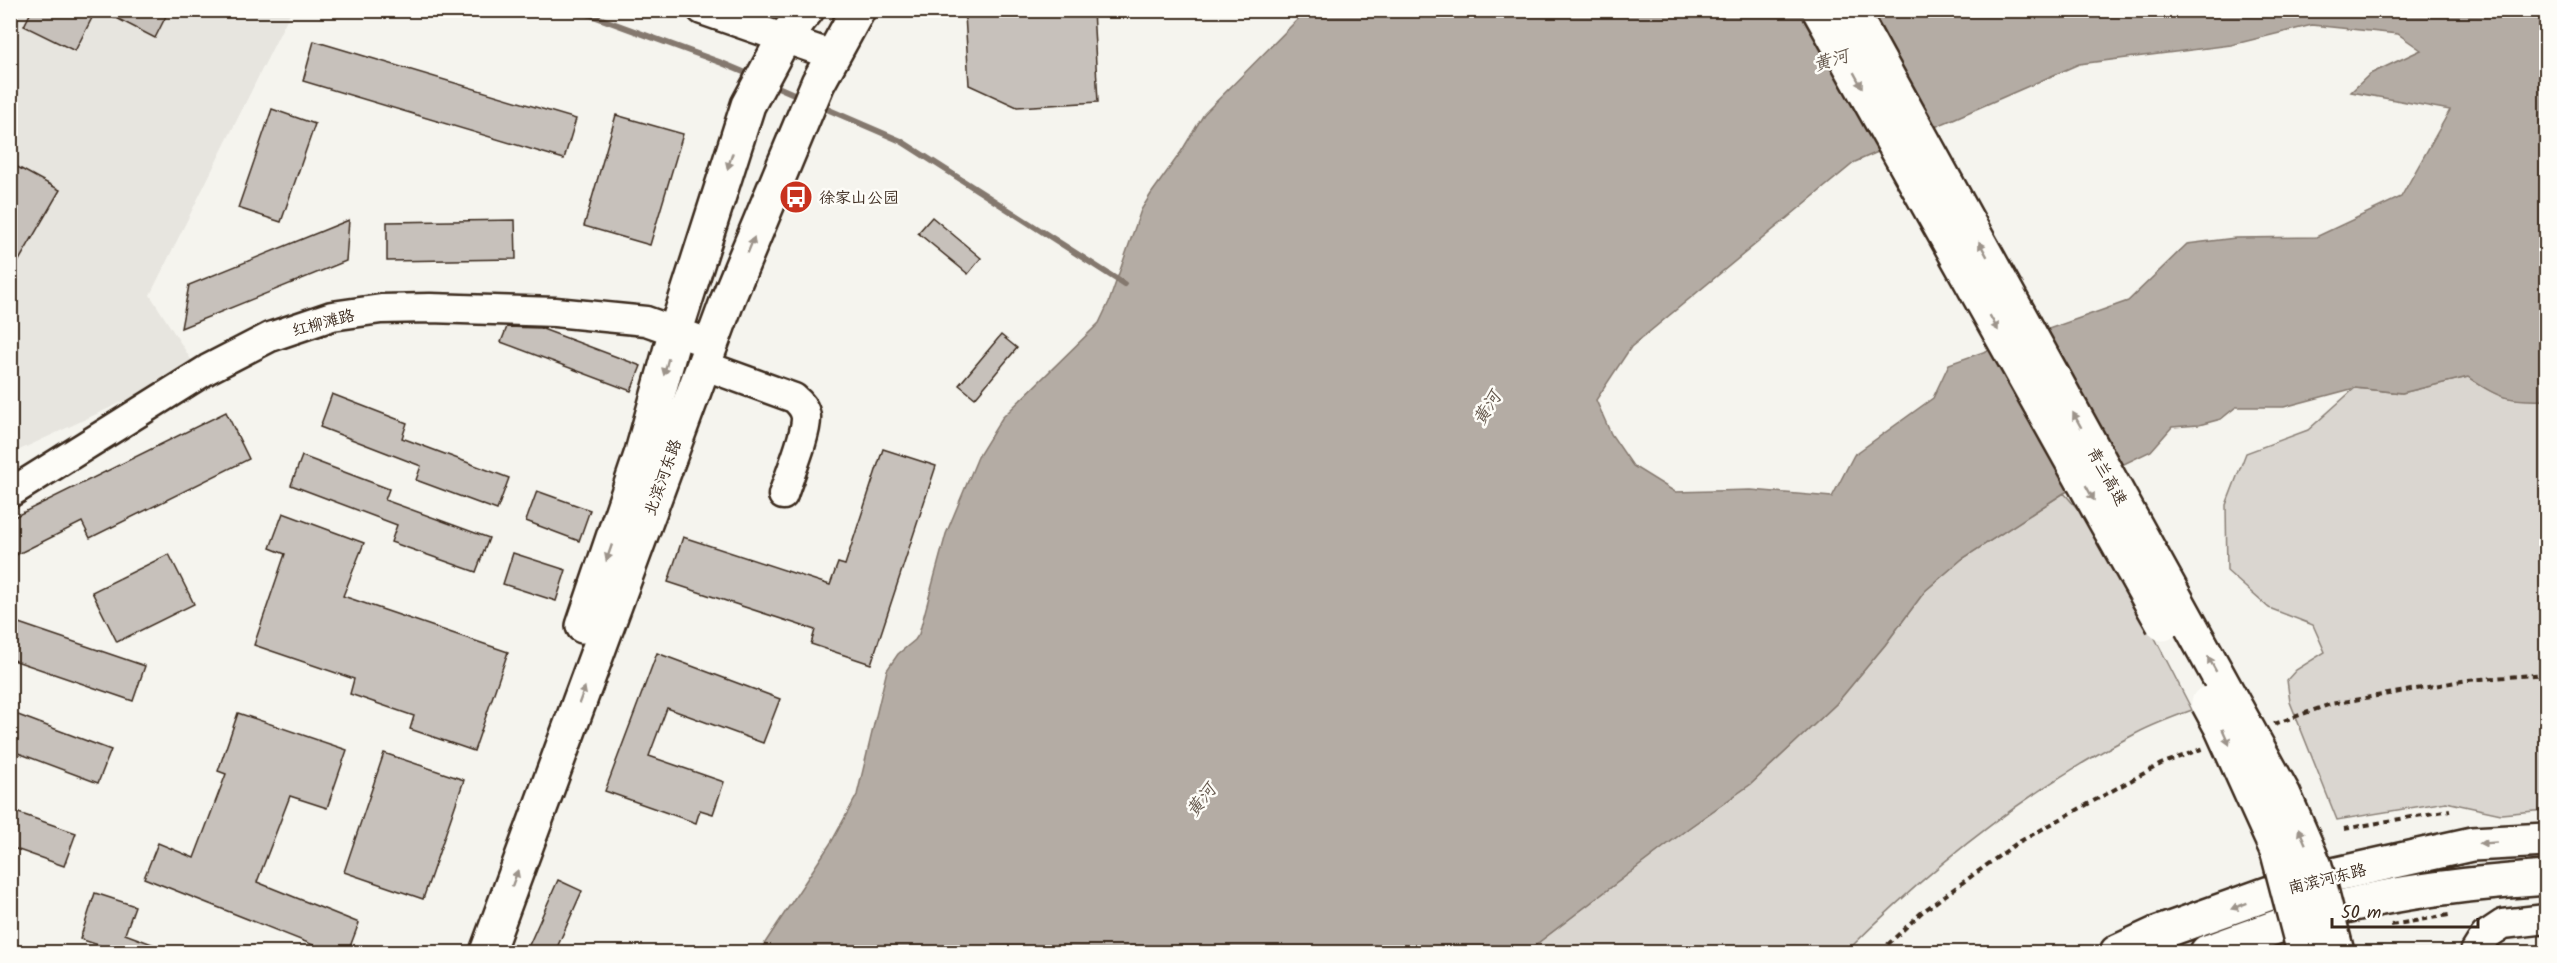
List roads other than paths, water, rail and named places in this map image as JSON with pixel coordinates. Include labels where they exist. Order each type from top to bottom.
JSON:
[{"type":"main road","name":"北滨河东路","points":[[465,952],[592,602],[642,452],[676,330],[748,105],[777,50],[807,10]]},
{"type":"main road","name":"北滨河东路","points":[[487,952],[707,355],[825,69],[858,10]]},
{"type":"main road","name":"青兰高速","points":[[1819,10],[2221,727],[2278,853],[2304,952]]},
{"type":"main road","name":"青兰高速","points":[[1851,10],[2284,795],[2315,866],[2337,952]]},
{"type":"main road","name":"南滨河东路","points":[[2117,952],[2156,934],[2301,882],[2472,844],[2547,840]]},
{"type":"main road","name":"南滨河东路","points":[[2207,952],[2308,916],[2392,896],[2481,883],[2547,878]]},
{"type":"street","points":[[702,10],[777,50],[825,69]]},
{"type":"street","name":"红柳滩路","points":[[10,493],[208,369],[270,337],[332,316],[381,309],[430,308],[555,312],[646,321],[676,330],[707,355],[800,403],[806,418],[805,427],[783,495]]},
{"type":"street","points":[[2475,952],[2485,936],[2503,924],[2547,919]]},
{"type":"water","name":"黄河","points":[[1306,11],[2546,11],[2546,400],[2505,397],[2488,390],[2468,377],[2402,393],[2355,388],[2284,407],[2236,407],[2221,419],[2199,425],[2172,427],[2151,451],[2064,493],[1962,559],[1925,591],[1885,645],[1836,704],[1751,784],[1690,827],[1526,952],[759,952],[832,841],[857,795],[887,670],[898,654],[919,634],[946,534],[978,457],[1002,418],[1099,323],[1109,302],[1141,210],[1204,114]],"holes":[[[2312,25],[2398,34],[2421,50],[2370,74],[2351,92],[2450,110],[2401,197],[2316,237],[2235,238],[2187,244],[2128,301],[1949,364],[1933,398],[1854,455],[1832,497],[1751,490],[1675,492],[1633,466],[1611,434],[1596,400],[1631,347],[1855,162],[2079,64],[2231,45]]]},
{"type":"waterway","points":[[577,10],[753,76]]},
{"type":"waterway","points":[[771,84],[803,98]]},
{"type":"waterway","points":[[820,106],[901,141],[1124,284]]},
{"type":"place","name":"徐家山公园","points":[[796,197]]}]
